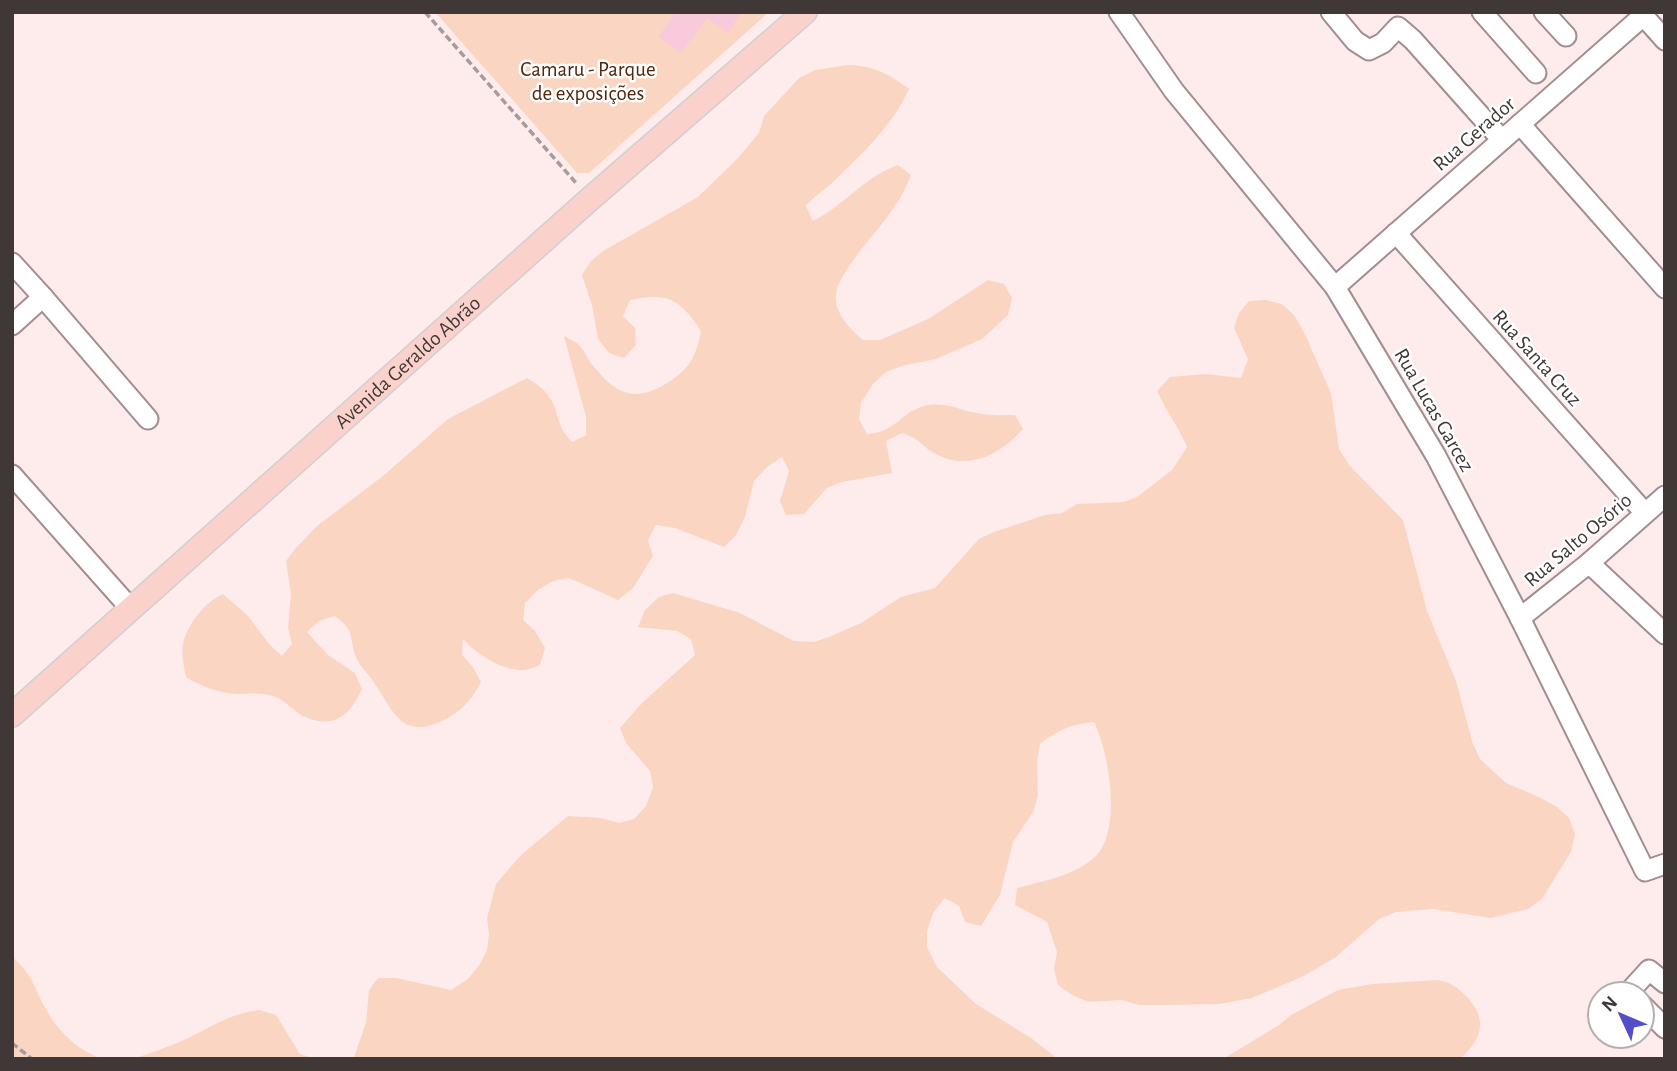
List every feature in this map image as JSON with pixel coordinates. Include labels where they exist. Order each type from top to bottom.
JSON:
[{"type":"main road","name":"Avenida Geraldo Abrão","points":[[12,715],[590,199],[805,12]]},
{"type":"street","name":"Rua Lucas Garcez","points":[[1119,12],[1174,90],[1335,287],[1436,456],[1520,618],[1645,871],[1665,864]]},
{"type":"street","points":[[1331,12],[1355,41],[1369,50],[1383,43],[1398,27]]},
{"type":"street","points":[[1384,12],[1413,40],[1502,140]]},
{"type":"street","points":[[1482,12],[1536,73]]},
{"type":"street","points":[[1544,12],[1566,36]]},
{"type":"street","name":"Rua Gerador","points":[[1335,287],[1641,14]]},
{"type":"street","points":[[1641,14],[1665,40]]},
{"type":"street","points":[[1520,124],[1665,288]]},
{"type":"street","name":"Rua Santa Cruz","points":[[1396,233],[1645,513]]},
{"type":"street","points":[[12,263],[148,419]]},
{"type":"street","points":[[12,325],[43,297]]},
{"type":"street","points":[[12,475],[131,609]]},
{"type":"street","name":"Rua Salto Osório","points":[[1520,618],[1665,496]]},
{"type":"street","points":[[1589,562],[1665,634]]},
{"type":"street","points":[[1640,980],[1649,970],[1665,983]]},
{"type":"path","points":[[425,12],[590,199]]},
{"type":"path","points":[[12,1043],[32,1059]]},
{"type":"green space","name":"Camaru - Parque de exposições","points":[[435,12],[769,12],[589,173],[577,173]]},
{"type":"green space","points":[[848,65],[880,71],[909,89],[876,138],[806,206],[813,221],[886,170],[898,165],[911,175],[896,205],[851,263],[838,286],[836,302],[844,320],[863,340],[880,340],[928,319],[988,280],[1004,284],[1012,298],[1008,315],[982,339],[936,359],[886,372],[873,384],[861,403],[859,419],[867,434],[877,433],[916,409],[944,405],[982,414],[1015,415],[1023,429],[1014,438],[983,458],[959,461],[934,453],[902,433],[886,441],[892,473],[842,482],[827,488],[804,514],[786,515],[780,501],[789,471],[782,457],[767,467],[754,481],[745,517],[736,535],[724,547],[675,528],[656,525],[648,540],[653,556],[633,588],[618,600],[569,578],[553,581],[538,590],[525,603],[523,620],[535,631],[545,648],[540,665],[516,670],[498,665],[482,656],[463,639],[462,655],[481,682],[462,708],[434,724],[413,726],[398,718],[358,661],[349,631],[335,616],[319,621],[307,632],[328,655],[355,673],[362,689],[352,707],[332,721],[314,720],[299,714],[271,695],[224,692],[204,687],[186,677],[182,648],[188,629],[203,608],[223,594],[248,616],[282,656],[292,644],[288,628],[291,594],[286,561],[317,526],[383,476],[448,419],[527,378],[550,397],[561,427],[572,442],[586,435],[586,417],[564,336],[578,344],[607,381],[624,392],[634,394],[655,390],[687,367],[697,348],[701,331],[679,305],[664,298],[630,300],[623,316],[635,328],[636,345],[624,358],[609,353],[598,339],[592,305],[582,275],[591,261],[603,251],[698,197],[737,159],[759,133],[764,116],[799,78],[815,70]]},
{"type":"green space","points":[[1266,300],[1282,304],[1294,315],[1303,330],[1331,393],[1339,449],[1349,465],[1403,520],[1427,611],[1456,681],[1472,741],[1480,759],[1506,783],[1541,798],[1569,818],[1575,834],[1571,852],[1542,899],[1528,909],[1491,918],[1433,909],[1396,912],[1379,919],[1336,957],[1304,976],[1252,998],[1219,1004],[1139,1005],[1122,1000],[1088,1002],[1058,985],[1054,969],[1057,952],[1047,922],[1015,905],[1017,888],[1058,877],[1088,863],[1104,844],[1111,810],[1108,770],[1094,722],[1086,723],[1065,729],[1040,744],[1037,762],[1038,796],[1033,812],[1013,842],[1000,895],[981,926],[965,922],[959,906],[945,898],[933,913],[927,931],[927,947],[937,967],[976,1004],[1031,1038],[1058,1059],[351,1059],[366,1023],[369,990],[378,978],[396,978],[451,990],[468,979],[487,950],[487,918],[496,884],[521,855],[568,816],[601,818],[619,823],[634,819],[646,806],[653,787],[650,771],[626,743],[620,728],[642,703],[695,655],[691,639],[677,631],[638,627],[645,610],[659,597],[673,593],[740,613],[794,641],[814,642],[861,623],[901,597],[935,588],[979,539],[994,532],[1045,515],[1062,513],[1077,504],[1124,502],[1137,497],[1172,470],[1187,447],[1157,391],[1170,377],[1206,374],[1241,378],[1248,359],[1234,328],[1239,313],[1249,301]]},
{"type":"green space","points":[[12,957],[29,976],[45,1009],[65,1036],[82,1049],[103,1059],[12,1059]]},
{"type":"green space","points":[[1438,980],[1453,985],[1473,1004],[1478,1013],[1478,1036],[1460,1059],[1223,1059],[1291,1015],[1338,990],[1372,984]]},
{"type":"green space","points":[[260,1010],[276,1015],[300,1054],[316,1059],[133,1059],[184,1040],[231,1017]]},
{"type":"building","points":[[676,12],[741,12],[728,33],[707,18],[681,53],[658,37]]}]
